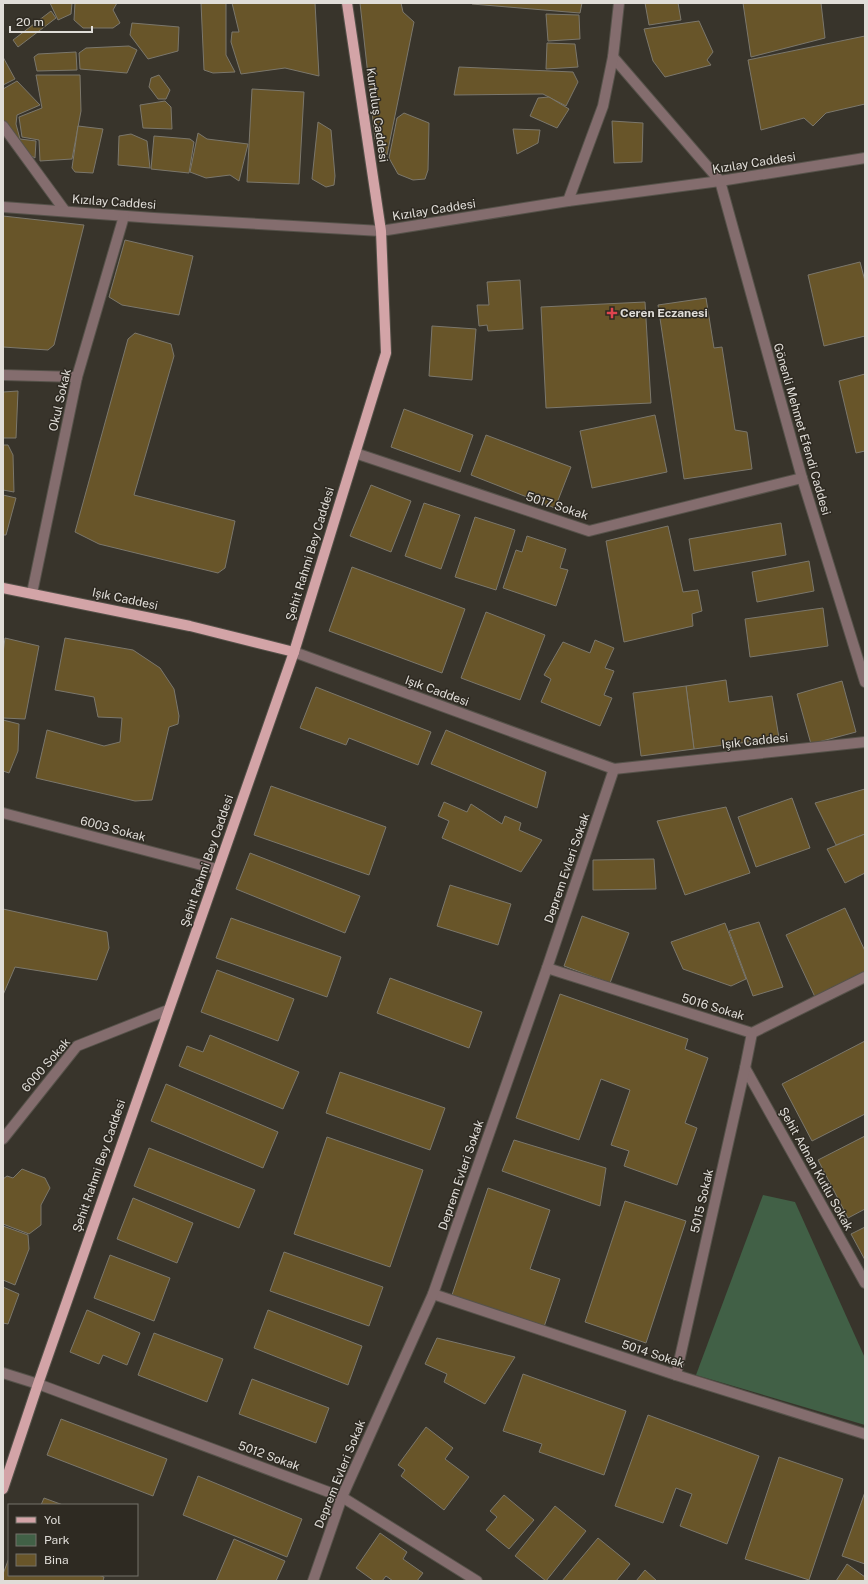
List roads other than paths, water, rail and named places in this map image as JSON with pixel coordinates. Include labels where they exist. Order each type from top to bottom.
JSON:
[{"type":"main road","name":"Kurtuluş Caddesi","points":[[347,3],[381,231]]},
{"type":"main road","name":"Şehit Rahmi Bey Caddesi","points":[[3,1489],[217,869],[294,652],[386,352],[381,231]]},
{"type":"main road","name":"Işık Caddesi","points":[[3,588],[190,626],[294,652]]},
{"type":"street","points":[[568,202],[603,106],[613,58],[619,3]]},
{"type":"street","points":[[613,58],[720,182]]},
{"type":"street","points":[[3,126],[65,211]]},
{"type":"street","name":"Kızılay Caddesi","points":[[3,207],[124,216],[381,231],[568,202],[720,182],[865,158]]},
{"type":"street","name":"Gönenli Mehmet Efendi Caddesi","points":[[720,182],[802,478],[865,682]]},
{"type":"street","name":"Okul Sokak","points":[[32,593],[78,377],[124,216]]},
{"type":"street","points":[[3,375],[78,377]]},
{"type":"street","name":"5017 Sokak","points":[[355,453],[588,531],[802,478]]},
{"type":"street","name":"Işık Caddesi","points":[[294,652],[614,769],[865,742]]},
{"type":"street","name":"Deprem Evleri Sokak","points":[[313,1581],[342,1497],[433,1294],[547,968],[614,769]]},
{"type":"street","name":"6003 Sokak","points":[[3,813],[217,869]]},
{"type":"street","name":"5016 Sokak","points":[[547,968],[752,1033],[865,977]]},
{"type":"street","name":"6000 Sokak","points":[[4,1134],[77,1046],[168,1010]]},
{"type":"street","name":"5015 Sokak","points":[[676,1375],[752,1033]]},
{"type":"street","name":"Şehit Adnan Kutlu Sokak","points":[[745,1068],[865,1283]]},
{"type":"street","name":"5014 Sokak","points":[[433,1294],[676,1375],[865,1434]]},
{"type":"street","name":"5012 Sokak","points":[[3,1373],[38,1384],[342,1497],[476,1581]]},
{"type":"place","name":"Ceren Eczanesi","points":[[612,313]]}]
